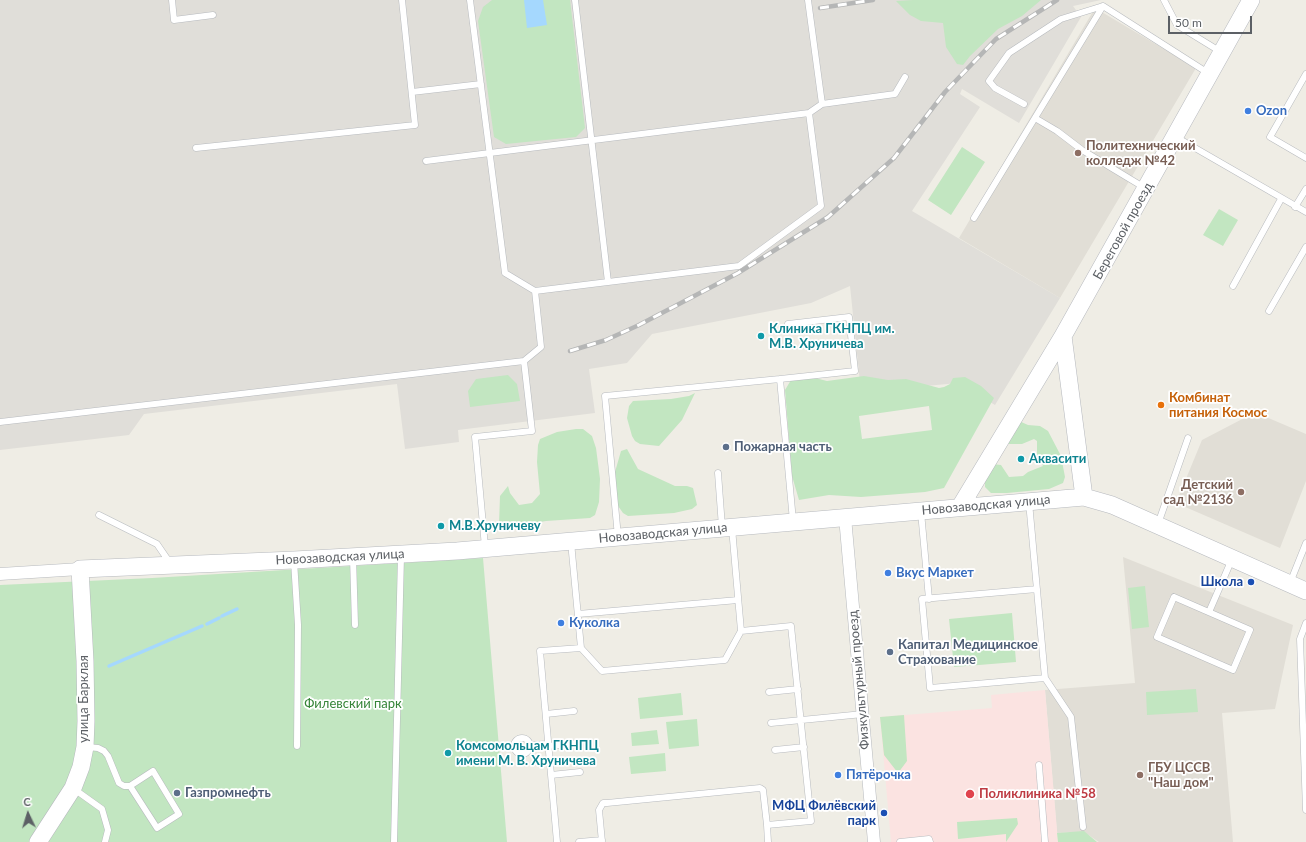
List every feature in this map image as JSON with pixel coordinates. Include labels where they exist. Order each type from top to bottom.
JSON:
[{"type":"street","name":"Береговой проезд","points":[[960,507],[1063,336],[1147,189],[1251,0]]},
{"type":"street","points":[[1063,336],[1084,497]]},
{"type":"street","name":"Новозаводская улица","points":[[0,574],[401,554],[1084,497],[1112,505],[1306,591]]},
{"type":"street","name":"Физкультурный проезд","points":[[844,517],[874,842]]},
{"type":"street","name":"улица Барклая","points":[[38,842],[73,788],[81,767],[85,747],[85,676],[80,569]]},
{"type":"lane","points":[[172,0],[174,20],[213,15]]},
{"type":"lane","points":[[196,148],[415,125],[402,0]]},
{"type":"lane","points":[[470,0],[491,153],[505,273],[535,291],[739,266],[821,206],[809,114]]},
{"type":"lane","points":[[575,0],[608,282]]},
{"type":"lane","points":[[808,0],[822,104]]},
{"type":"lane","points":[[1164,0],[1177,25],[1222,53]]},
{"type":"lane","points":[[1024,104],[995,88],[989,81],[1009,53],[1061,19],[1103,6],[1210,74]]},
{"type":"lane","points":[[974,218],[1103,6]]},
{"type":"lane","points":[[1306,74],[1270,137],[1306,158]]},
{"type":"lane","points":[[426,161],[809,114],[822,104],[895,94],[905,77]]},
{"type":"lane","points":[[412,92],[481,84]]},
{"type":"lane","points":[[1035,118],[1057,131],[1082,150],[1147,189]]},
{"type":"lane","points":[[1175,137],[1306,212]]},
{"type":"lane","points":[[1295,207],[1306,189]]},
{"type":"lane","points":[[1233,286],[1281,199]]},
{"type":"lane","points":[[1269,311],[1306,246]]},
{"type":"lane","points":[[0,422],[524,361],[541,347],[535,291]]},
{"type":"lane","points":[[618,537],[605,396],[855,371],[849,317],[788,324]]},
{"type":"lane","points":[[485,548],[475,437],[532,431],[524,361]]},
{"type":"lane","points":[[780,379],[793,521]]},
{"type":"lane","points":[[1158,526],[1188,438]]},
{"type":"lane","points":[[571,541],[581,648],[602,671],[725,660],[741,631],[738,600],[718,473]]},
{"type":"lane","points":[[1029,501],[1045,678],[1071,717],[1083,827]]},
{"type":"lane","points":[[921,510],[928,599]]},
{"type":"lane","points":[[99,515],[157,544],[172,565]]},
{"type":"lane","points":[[1290,584],[1305,546]]},
{"type":"lane","points":[[394,842],[401,554]]},
{"type":"lane","points":[[353,556],[355,625]]},
{"type":"lane","points":[[1209,612],[1232,558]]},
{"type":"lane","points":[[294,560],[298,625],[297,746]]},
{"type":"lane","points":[[1037,589],[922,600],[930,688],[1045,678]]},
{"type":"lane","points":[[1174,597],[1209,612],[1250,630],[1233,670],[1157,637],[1174,597]]},
{"type":"lane","points":[[578,614],[738,600]]},
{"type":"lane","points":[[1306,623],[1300,639],[1306,810]]},
{"type":"lane","points":[[741,631],[791,626],[811,821],[767,825]]},
{"type":"lane","points":[[557,842],[540,651],[581,648]]},
{"type":"lane","points":[[769,692],[798,689]]},
{"type":"lane","points":[[546,714],[574,711]]},
{"type":"lane","points":[[771,723],[863,714]]},
{"type":"lane","points":[[530,746],[578,743]]},
{"type":"lane","points":[[85,747],[98,748],[104,751],[108,756],[119,783],[124,786],[130,786],[153,771],[179,814],[157,828],[130,786]]},
{"type":"lane","points":[[775,750],[804,747]]},
{"type":"lane","points":[[1038,765],[1045,842]]},
{"type":"lane","points":[[551,775],[580,772]]},
{"type":"lane","points":[[73,788],[102,809],[108,830],[105,842]]},
{"type":"lane","points":[[579,842],[602,841],[599,810],[603,803],[760,788],[763,790],[768,842]]},
{"type":"lane","points":[[900,842],[929,840],[930,842]]},
{"type":"shaded area","points":[[0,0],[1101,0],[1073,6],[1081,17],[1019,123],[962,89],[960,94],[980,107],[912,211],[1060,298],[995,405],[958,383],[861,392],[850,286],[811,303],[652,334],[627,363],[589,369],[595,413],[458,430],[459,442],[405,449],[397,384],[144,414],[129,435],[0,450]]},
{"type":"shaded area","name":"Политехнический колледж №42","points":[[1095,8],[1196,68],[1060,298],[959,238]]},
{"type":"shaded area","name":"Детский сад №2136","points":[[1259,414],[1306,434],[1306,481],[1280,548],[1176,503],[1202,440],[1250,415]]},
{"type":"shaded area","points":[[1123,557],[1293,625],[1275,709],[1222,713],[1233,842],[1099,842],[1084,832],[1057,833],[1045,690],[1135,683]]},
{"type":"shaded area","name":"Поликлиника №58","points":[[1045,690],[1058,842],[891,842],[880,717],[992,708],[991,695]]},
{"type":"green space","points":[[492,0],[570,0],[585,128],[576,137],[506,144],[494,137],[478,21],[483,7]]},
{"type":"green space","points":[[1041,0],[1022,16],[998,29],[970,56],[963,65],[957,64],[946,47],[943,23],[921,21],[910,15],[896,1]]},
{"type":"green space","points":[[962,147],[985,162],[951,215],[928,200]]},
{"type":"green space","points":[[1219,209],[1238,220],[1223,246],[1203,235]]},
{"type":"green space","points":[[508,375],[517,384],[520,401],[470,407],[468,391],[476,379]]},
{"type":"green space","points":[[864,376],[888,380],[906,379],[939,388],[950,384],[953,378],[965,377],[981,386],[994,398],[944,488],[925,492],[861,497],[829,495],[799,500],[792,476],[785,390],[791,380],[815,378],[827,381]],"holes":[[[929,406],[932,430],[862,439],[859,416]]]},
{"type":"green space","points":[[695,393],[682,420],[659,446],[640,444],[635,441],[627,418],[629,406],[633,401],[671,399],[689,396]]},
{"type":"green space","points":[[1019,421],[1028,425],[1040,426],[1048,431],[1061,456],[1065,477],[1063,483],[1049,489],[991,493],[985,487],[985,475],[992,464],[1001,465],[1009,477],[1023,476],[1028,472],[1043,466],[1037,455],[1037,441],[1034,439],[1022,444],[1009,444],[1005,438]]},
{"type":"green space","points":[[583,429],[592,436],[596,448],[600,479],[599,502],[595,515],[590,518],[546,521],[504,528],[499,525],[500,496],[508,486],[510,493],[519,505],[532,503],[540,494],[537,462],[538,445],[540,439],[557,432]]},
{"type":"green space","points":[[627,449],[638,469],[675,486],[687,486],[693,488],[697,505],[692,509],[674,513],[628,516],[623,513],[616,503],[615,472],[621,451]]},
{"type":"green space","name":"Филевский парк","points":[[483,558],[507,842],[0,842],[0,585],[152,578]]},
{"type":"green space","points":[[1145,586],[1149,627],[1132,629],[1128,588]]},
{"type":"green space","points":[[1012,613],[1016,662],[954,667],[949,619]]},
{"type":"green space","points":[[1196,689],[1198,712],[1147,715],[1146,692]]},
{"type":"green space","points":[[681,693],[683,715],[640,719],[638,698]]},
{"type":"green space","points":[[904,715],[907,761],[898,773],[884,755],[880,717]]},
{"type":"green space","points":[[697,719],[699,746],[669,749],[666,722]]},
{"type":"green space","points":[[657,730],[659,744],[632,746],[631,733]]},
{"type":"green space","points":[[665,753],[666,771],[631,774],[629,757]]},
{"type":"green space","points":[[1017,818],[1018,824],[1006,842],[1006,834],[958,839],[957,822]]},
{"type":"green space","points":[[1084,831],[1097,842],[1058,842],[1057,833]]},
{"type":"water","points":[[524,0],[543,0],[547,25],[527,28]]},
{"type":"waterway","points":[[222,616],[237,609]]},
{"type":"waterway","points":[[207,624],[219,618]]},
{"type":"waterway","points":[[109,666],[202,626]]},
{"type":"railway","points":[[820,8],[873,0]]},
{"type":"railway","points":[[570,351],[606,340],[639,325],[738,273],[828,217],[894,158],[945,92],[996,39],[1057,0]]},
{"type":"place","name":"Ozon","points":[[1248,111]]},
{"type":"place","name":"Политехнический колледж №42","points":[[1078,153]]},
{"type":"place","name":"Клиника ГКНПЦ им. М.В. Хруничева","points":[[761,336]]},
{"type":"place","name":"Комбинат питания Космос","points":[[1161,405]]},
{"type":"place","name":"Пожарная часть","points":[[726,447]]},
{"type":"place","name":"Аквасити","points":[[1021,459]]},
{"type":"place","name":"Детский сад №2136","points":[[1241,492]]},
{"type":"place","name":"М.В.Хруничеву","points":[[441,526]]},
{"type":"place","name":"Вкус Маркет","points":[[888,573]]},
{"type":"place","name":"Школа","points":[[1251,582]]},
{"type":"place","name":"Куколка","points":[[561,623]]},
{"type":"place","name":"Капитал Медицинское Страхование","points":[[890,652]]},
{"type":"place","name":"Комсомольцам ГКНПЦ имени М. В. Хруничева","points":[[448,753]]},
{"type":"place","name":"Пятёрочка","points":[[838,775]]},
{"type":"place","name":"ГБУ ЦССВ \"Наш дом\"","points":[[1140,775]]},
{"type":"place","name":"Газпромнефть","points":[[177,793]]},
{"type":"place","name":"Поликлиника №58","points":[[970,794]]},
{"type":"place","name":"МФЦ Филёвский парк","points":[[884,813]]}]
